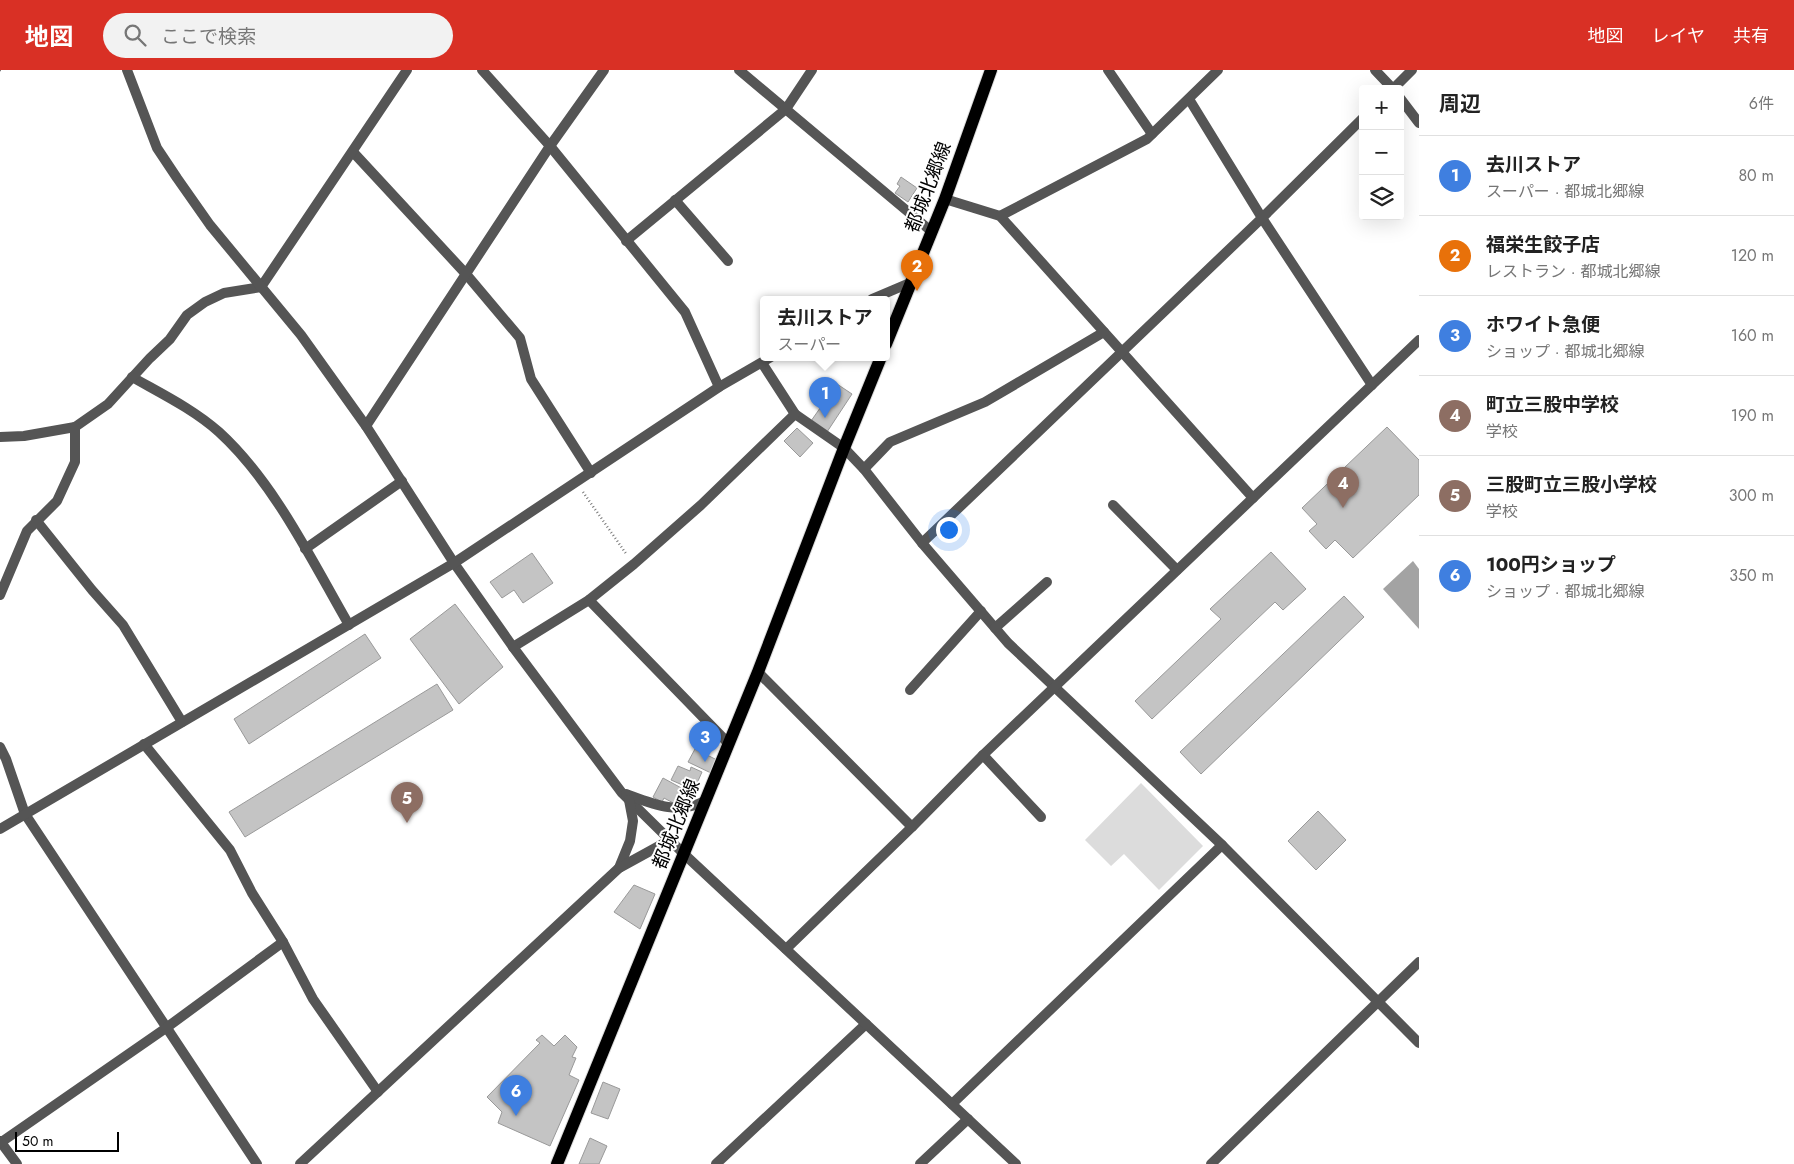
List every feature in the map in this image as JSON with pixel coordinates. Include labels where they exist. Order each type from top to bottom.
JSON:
[{"type":"main road","name":"都城北郷線","points":[[890,334],[945,199],[991,70]]},
{"type":"main road","name":"都城北郷線","points":[[557,1164],[758,672],[879,361]]},
{"type":"street","points":[[127,70],[157,148],[210,225],[301,335],[366,426],[454,563],[514,647],[626,796],[684,854],[1016,1164]]},
{"type":"street","points":[[0,437],[24,436],[75,426],[108,404],[170,339],[187,315],[205,302],[224,293],[261,287],[408,70]]},
{"type":"street","points":[[482,70],[550,146],[685,312],[719,386]]},
{"type":"street","points":[[366,426],[550,146],[604,70]]},
{"type":"street","points":[[739,70],[932,231]]},
{"type":"street","points":[[626,241],[786,109],[812,70]]},
{"type":"street","points":[[1108,70],[1152,134]]},
{"type":"street","points":[[1000,216],[1147,139],[1218,70]]},
{"type":"street","points":[[1375,70],[1389,85]]},
{"type":"street","points":[[1397,85],[1412,70]]},
{"type":"street","points":[[1189,99],[1262,218],[1372,385]]},
{"type":"street","points":[[1404,103],[1419,123]]},
{"type":"street","points":[[922,543],[1262,218],[1359,122]]},
{"type":"street","points":[[353,152],[466,274],[520,338],[531,379],[591,473]]},
{"type":"street","points":[[945,199],[1000,216],[1253,498]]},
{"type":"street","points":[[675,200],[728,261]]},
{"type":"street","points":[[879,296],[912,282]]},
{"type":"street","points":[[864,469],[890,442],[985,402],[1104,332]]},
{"type":"street","points":[[786,949],[983,755],[1419,340]]},
{"type":"street","points":[[0,829],[454,563],[719,386],[765,361]]},
{"type":"street","points":[[768,361],[795,414],[844,448],[864,469],[922,543],[1008,643],[1222,845],[1419,1043]]},
{"type":"street","points":[[132,377],[188,408],[219,432],[253,469],[283,512],[349,625]]},
{"type":"street","points":[[514,647],[590,600],[634,564],[701,505],[795,414]]},
{"type":"street","points":[[0,595],[26,531],[57,501],[75,462],[75,426]]},
{"type":"street","points":[[304,549],[402,481]]},
{"type":"street","points":[[1113,504],[1177,570]]},
{"type":"street","points":[[36,520],[92,590],[123,624],[182,722]]},
{"type":"street","points":[[995,628],[1047,582]]},
{"type":"street","points":[[590,600],[728,743]]},
{"type":"street","points":[[910,690],[980,611]]},
{"type":"street","points":[[758,672],[912,827]]},
{"type":"street","points":[[144,744],[230,850],[252,893],[283,942],[313,999],[378,1092]]},
{"type":"street","points":[[0,748],[6,759],[25,814],[257,1164]]},
{"type":"street","points":[[983,755],[1041,817]]},
{"type":"street","points":[[626,796],[672,808],[695,806],[705,801]]},
{"type":"street","points":[[619,868],[630,841],[634,821],[626,796]]},
{"type":"street","points":[[300,1164],[619,868],[670,840]]},
{"type":"street","points":[[952,1104],[1222,845]]},
{"type":"street","points":[[17,1164],[0,1142],[166,1028],[283,942]]},
{"type":"street","points":[[1211,1164],[1419,962]]},
{"type":"street","points":[[716,1164],[866,1024]]},
{"type":"street","points":[[920,1164],[968,1119]]},
{"type":"path","points":[[576,483],[634,564]]},
{"type":"shaded area","points":[[1413,561],[1419,569],[1419,629],[1383,589]]},
{"type":"shaded area","points":[[1141,783],[1203,846],[1159,890],[1124,854],[1111,866],[1085,840]]},
{"type":"building","points":[[901,177],[917,188],[908,202],[895,193],[900,186],[897,184]]},
{"type":"building","points":[[837,384],[852,394],[827,432],[811,421]]},
{"type":"building","points":[[1387,427],[1419,460],[1419,495],[1353,558],[1335,540],[1326,549],[1309,531],[1317,524],[1302,508]]},
{"type":"building","points":[[797,428],[813,443],[800,457],[784,441]]},
{"type":"building","points":[[1271,552],[1306,589],[1283,610],[1275,602],[1152,719],[1135,701],[1221,619],[1210,609]]},
{"type":"building","points":[[532,553],[553,583],[523,603],[514,590],[502,598],[490,582]]},
{"type":"building","points":[[1344,596],[1364,617],[1201,774],[1180,752]]},
{"type":"building","points":[[455,604],[503,667],[459,704],[410,639]]},
{"type":"building","points":[[365,634],[381,658],[249,744],[234,719]]},
{"type":"building","points":[[437,684],[453,710],[245,837],[229,812]]},
{"type":"building","points":[[695,749],[717,760],[711,773],[688,762]]},
{"type":"building","points":[[678,766],[690,771],[691,767],[702,772],[694,790],[671,780]]},
{"type":"building","points":[[663,778],[685,790],[677,805],[664,798],[662,802],[653,797]]},
{"type":"building","points":[[1318,811],[1346,840],[1316,870],[1288,841]]},
{"type":"building","points":[[634,885],[655,894],[640,929],[614,912]]},
{"type":"building","points":[[542,1035],[554,1046],[565,1035],[577,1047],[572,1057],[576,1058],[569,1075],[579,1080],[550,1146],[498,1123],[502,1112],[487,1097],[540,1043],[536,1040]]},
{"type":"building","points":[[603,1082],[620,1089],[608,1119],[591,1113]]},
{"type":"building","points":[[590,1138],[607,1146],[599,1164],[579,1164]]},
{"type":"place","name":"福栄生餃子店","points":[[917,291]]},
{"type":"place","name":"去川ストア","points":[[825,418]]},
{"type":"place","name":"町立三股中学校","points":[[1343,508]]},
{"type":"place","name":"ホワイト急便","points":[[705,762]]},
{"type":"place","name":"三股町立三股小学校","points":[[407,823]]},
{"type":"place","name":"100円ショップ","points":[[516,1116]]}]
